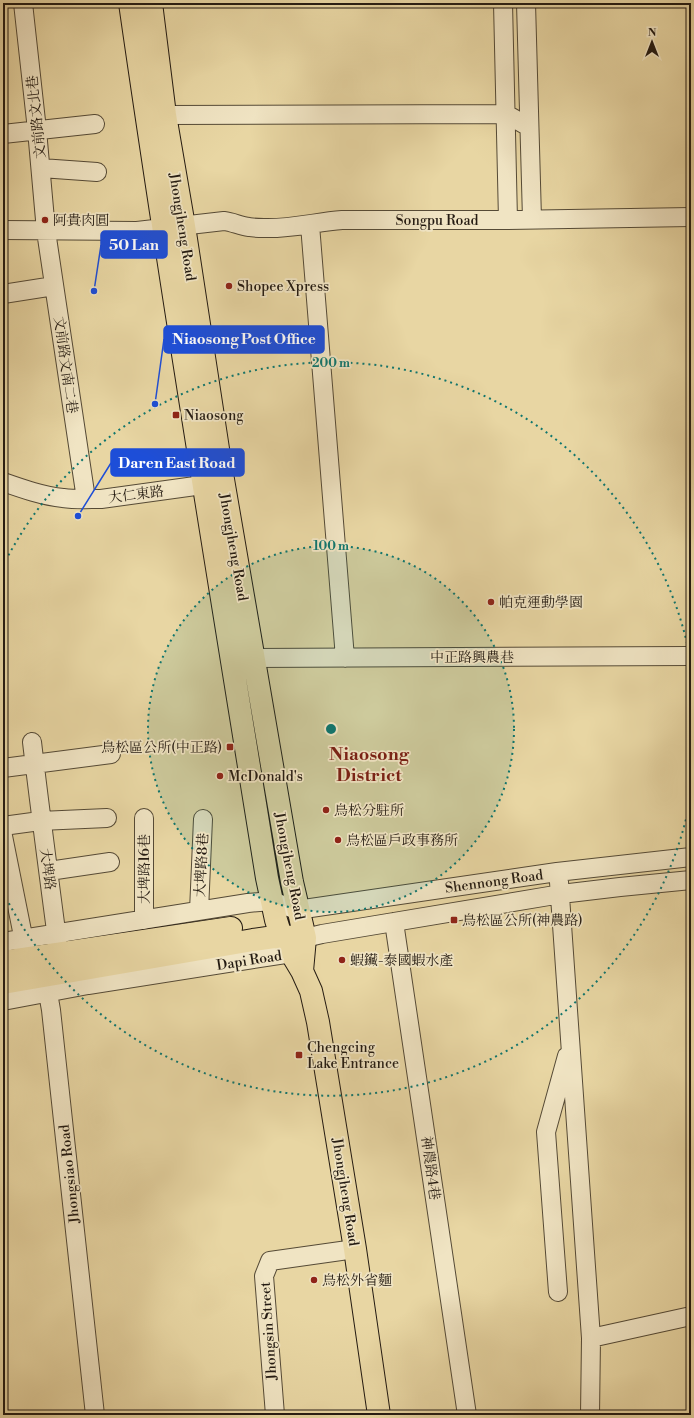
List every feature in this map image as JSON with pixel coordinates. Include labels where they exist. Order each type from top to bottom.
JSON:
[{"type":"main road","name":"Jhongjheng Road","points":[[130,3],[174,227],[213,484],[267,878],[288,936],[311,991],[318,1022],[355,1249],[379,1415]]},
{"type":"main road","name":"Jhongjheng Road","points":[[150,3],[164,115],[174,227]]},
{"type":"main road","name":"Jhongjheng Road","points":[[213,484],[253,658],[297,910],[288,936]]},
{"type":"main road","name":"Dapi Road","points":[[3,962],[34,967],[288,936]]},
{"type":"main road","name":"Dapi Road","points":[[3,983],[34,967]]},
{"type":"street","name":"文前路文北巷","points":[[23,3],[41,168],[46,231]]},
{"type":"street","points":[[503,3],[508,220]]},
{"type":"street","points":[[526,3],[532,219]]},
{"type":"street","points":[[164,115],[506,114],[529,127]]},
{"type":"street","points":[[3,134],[95,124]]},
{"type":"street","points":[[41,168],[97,172]]},
{"type":"street","name":"Songpu Road","points":[[3,230],[137,231],[224,222],[232,222],[248,227],[266,229],[310,225],[325,221],[342,220],[508,220],[691,217]]},
{"type":"street","points":[[310,225],[345,658]]},
{"type":"street","name":"文前路文南二巷","points":[[46,231],[86,498]]},
{"type":"street","points":[[3,294],[54,286]]},
{"type":"street","name":"大仁東路","points":[[3,482],[28,491],[57,497],[86,498],[101,498],[213,484]]},
{"type":"street","name":"中正路興農巷","points":[[253,658],[691,656]]},
{"type":"street","name":"大埤路","points":[[32,742],[40,821],[49,871],[60,964]]},
{"type":"street","points":[[3,768],[111,754]]},
{"type":"street","points":[[3,826],[40,821],[107,818]]},
{"type":"street","name":"大埤路16巷","points":[[144,818],[144,920]]},
{"type":"street","name":"大埤路8巷","points":[[198,911],[203,819]]},
{"type":"street","name":"Jhongsiao Road","points":[[3,836],[34,967],[51,1010],[95,1415]]},
{"type":"street","name":"Shennong Road","points":[[297,910],[557,872],[691,857]]},
{"type":"street","points":[[49,871],[110,862]]},
{"type":"street","points":[[557,872],[561,894],[591,1338],[590,1415]]},
{"type":"street","name":"Shennong Road","points":[[288,936],[322,934],[561,894],[691,880]]},
{"type":"street","name":"Dapi Road","points":[[288,936],[297,910]]},
{"type":"street","name":"Dapi Road","points":[[3,1001],[34,967],[56,934],[198,911],[288,936]]},
{"type":"street","name":"神農路4巷","points":[[394,922],[467,1415]]},
{"type":"street","name":"Dapi Road","points":[[3,942],[34,967],[96,984],[288,936]]},
{"type":"street","points":[[558,1292],[546,1132],[571,1044]]},
{"type":"street","name":"Jhongsin Street","points":[[275,1415],[264,1276],[270,1261],[355,1249]]},
{"type":"street","points":[[591,1338],[691,1316]]},
{"type":"place","name":"阿貴肉圓","points":[[45,220]]},
{"type":"place","name":"Shopee Xpress","points":[[229,286]]},
{"type":"place","name":"50 Lan","points":[[94,291]]},
{"type":"place","name":"Niaosong Post Office","points":[[155,404]]},
{"type":"place","name":"Niaosong","points":[[176,415]]},
{"type":"place","name":"Daren East Road","points":[[78,516]]},
{"type":"place","name":"帕克運動學園","points":[[491,602]]},
{"type":"place","name":"鳥松區公所(中正路)","points":[[230,747]]},
{"type":"place","name":"McDonald's","points":[[220,776]]},
{"type":"place","name":"鳥松分駐所","points":[[326,810]]},
{"type":"place","name":"鳥松區戶政事務所","points":[[338,840]]},
{"type":"place","name":"鳥松區公所(神農路)","points":[[454,920]]},
{"type":"place","name":"蝦鑶-泰國蝦水產","points":[[342,960]]},
{"type":"place","name":"Chengcing Lake Entrance","points":[[299,1055]]},
{"type":"place","name":"鳥松外省麵","points":[[314,1280]]},
{"type":"district","name":"Niaosong District","points":[[369,764]]}]
